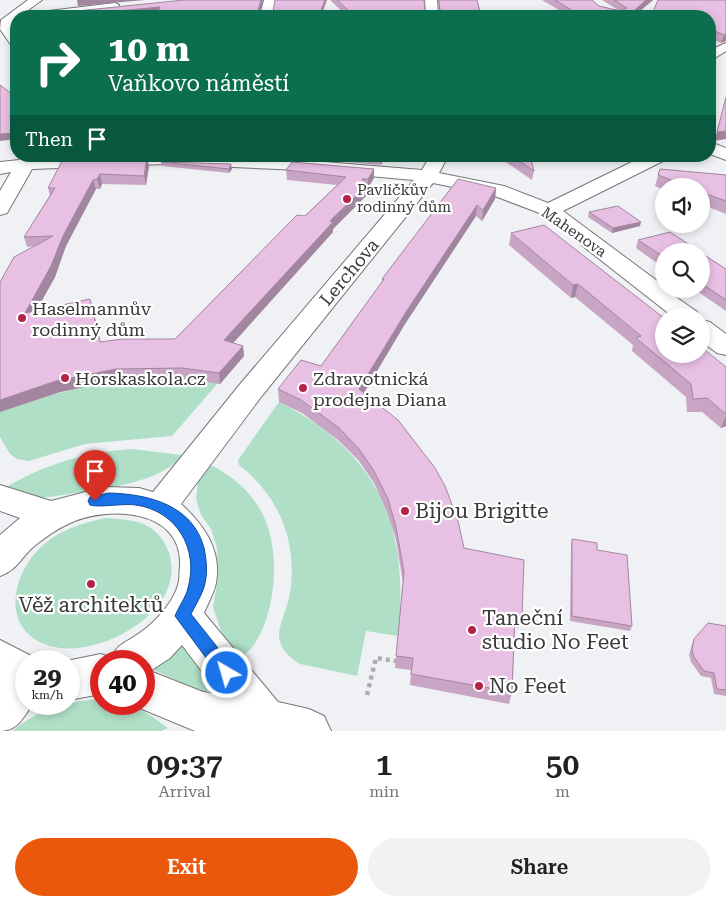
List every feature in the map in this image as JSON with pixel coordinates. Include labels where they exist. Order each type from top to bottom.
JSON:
[{"type":"street","points":[[20,10],[33,0]]},
{"type":"street","points":[[94,10],[130,6]]},
{"type":"street","points":[[8,20],[6,29],[10,34]]},
{"type":"street","name":"Mahenova","points":[[0,168],[22,162]]},
{"type":"street","points":[[0,209],[28,162]]},
{"type":"street","name":"Mahenova","points":[[256,162],[434,166],[549,210],[677,308]]},
{"type":"street","points":[[549,210],[647,162]]},
{"type":"street","name":"Lerchova","points":[[160,507],[255,385],[434,166]]},
{"type":"street","points":[[710,335],[726,347]]},
{"type":"street","points":[[0,498],[52,515]]},
{"type":"street","points":[[2,553],[52,515],[80,504],[109,498],[136,499],[160,507],[180,520],[194,539],[199,562],[196,588],[183,616],[156,645],[146,650]]},
{"type":"street","points":[[183,616],[266,721]]},
{"type":"street","points":[[0,658],[5,665],[15,669]]},
{"type":"street","points":[[0,713],[15,693]]},
{"type":"street","points":[[155,693],[203,713],[266,721],[309,731]]},
{"type":"path","points":[[366,695],[376,658],[396,661]]},
{"type":"green space","points":[[144,378],[218,383],[172,436],[85,444],[29,461],[17,459],[10,454],[0,437],[0,411],[70,390]]},
{"type":"green space","points":[[279,402],[313,422],[341,444],[364,470],[381,497],[392,528],[399,561],[398,636],[366,631],[357,676],[300,664],[292,659],[280,643],[279,634],[289,598],[292,574],[288,538],[275,506],[253,477],[239,465],[238,460]]},
{"type":"green space","points":[[132,449],[182,455],[171,466],[156,474],[139,481],[99,490],[39,498],[20,494],[6,487],[36,472],[67,460],[99,453]]},
{"type":"green space","points":[[209,464],[242,487],[258,506],[266,521],[274,556],[272,595],[268,613],[254,645],[240,659],[221,631],[213,607],[218,578],[217,548],[211,529],[201,515],[196,499],[198,481]]},
{"type":"green space","points":[[105,518],[139,522],[158,534],[168,550],[172,571],[167,590],[156,608],[140,623],[121,635],[79,648],[60,648],[42,643],[28,634],[20,622],[16,609],[16,594],[27,564],[45,543],[61,533]]},
{"type":"green space","points":[[186,643],[217,680],[204,693],[155,670],[155,667]]},
{"type":"green space","points":[[90,700],[90,715],[149,715],[168,728],[161,731],[12,731],[37,715],[80,715],[80,702]]},
{"type":"building","points":[[184,0],[261,0],[258,10],[159,10],[160,7],[129,10],[87,10]]},
{"type":"building","points":[[275,0],[325,0],[321,10],[273,10]]},
{"type":"building","points":[[337,0],[424,0],[425,10],[348,10]]},
{"type":"building","points":[[439,0],[477,0],[480,10],[440,10]]},
{"type":"building","points":[[555,0],[592,0],[599,6],[616,10],[571,10]]},
{"type":"building","points":[[614,0],[646,0],[635,10],[622,10],[627,8]]},
{"type":"building","points":[[658,0],[726,0],[726,34],[716,32],[716,10],[654,10]]},
{"type":"building","points":[[0,85],[10,92],[10,133],[0,134]]},
{"type":"building","points":[[726,97],[726,131],[717,132]]},
{"type":"building","points":[[61,162],[146,162],[144,176],[100,174],[97,179],[93,180],[63,236],[51,266],[25,313],[90,299],[100,342],[123,339],[175,339],[297,215],[305,216],[346,177],[286,170],[292,162],[374,169],[368,179],[362,179],[368,184],[330,221],[333,222],[224,340],[243,346],[219,373],[182,368],[116,369],[56,381],[0,400],[0,282],[14,257],[53,236],[24,237],[55,188],[48,188]]},
{"type":"building","points":[[161,162],[231,164],[229,169]]},
{"type":"building","points":[[521,162],[532,162],[534,171]]},
{"type":"building","points":[[660,169],[726,175],[726,201],[710,195],[710,178],[666,178],[658,175]]},
{"type":"building","points":[[458,179],[496,188],[483,210],[477,205],[406,312],[359,389],[398,420],[435,468],[445,486],[458,521],[464,548],[524,560],[522,616],[515,615],[512,692],[411,674],[413,658],[396,656],[404,572],[396,527],[388,499],[374,471],[359,449],[338,427],[301,400],[278,389],[301,360],[321,366],[384,279],[382,279]]},
{"type":"building","points":[[618,206],[641,222],[613,228],[589,212]]},
{"type":"building","points":[[544,225],[655,311],[655,354],[636,338],[641,336],[578,284],[573,285],[511,233]]},
{"type":"building","points":[[672,233],[687,243],[655,243],[655,251],[638,240]]},
{"type":"building","points":[[710,259],[726,269],[726,300],[710,289]]},
{"type":"building","points":[[710,354],[726,367],[726,414],[707,398],[693,399],[691,384],[666,363],[710,363]]},
{"type":"building","points":[[572,539],[597,543],[597,550],[627,555],[632,626],[572,616]]},
{"type":"building","points":[[708,623],[726,626],[726,690],[717,689],[714,673],[704,671],[694,657],[692,650],[694,639]]},
{"type":"place","name":"Pavlíčkův rodinný dům","points":[[347,199]]},
{"type":"place","name":"Haselmannův rodinný dům","points":[[22,318]]},
{"type":"place","name":"Horskaskola.cz","points":[[65,378]]},
{"type":"place","name":"Zdravotnická prodejna Diana","points":[[303,388]]},
{"type":"place","name":"Bijou Brigitte","points":[[405,511]]},
{"type":"place","name":"Věž architektů","points":[[91,584]]},
{"type":"place","name":"Taneční studio No Feet","points":[[472,630]]},
{"type":"place","name":"No Feet","points":[[479,686]]},
{"type":"route","points":[[95,501],[109,498],[136,499],[160,507],[180,520],[194,539],[199,562],[196,588],[183,616],[227,673]]}]
